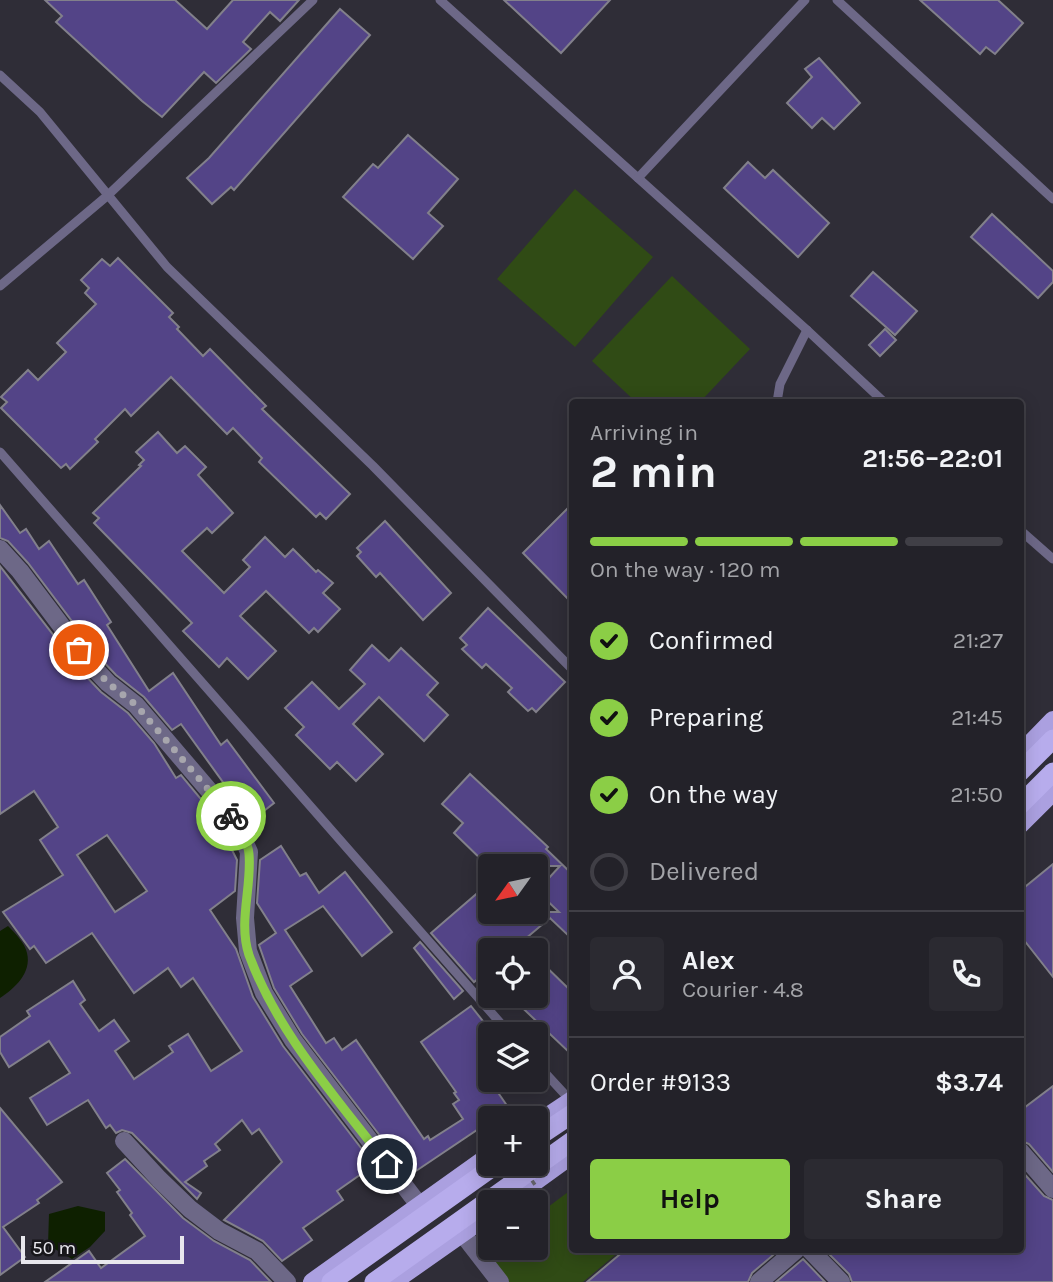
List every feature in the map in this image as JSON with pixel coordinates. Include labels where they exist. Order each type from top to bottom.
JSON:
[{"type":"highway","points":[[1024,768],[1053,739]]},
{"type":"highway","points":[[1024,802],[1053,772]]},
{"type":"highway","points":[[548,1127],[569,1108]]},
{"type":"highway","points":[[374,1282],[569,1143]]},
{"type":"highway","points":[[331,1282],[480,1176]]},
{"type":"main road","points":[[1024,750],[1053,720]]},
{"type":"main road","points":[[1024,821],[1053,792]]},
{"type":"main road","points":[[548,1118],[569,1107]]},
{"type":"main road","points":[[524,1190],[569,1157]]},
{"type":"main road","points":[[312,1282],[478,1163]]},
{"type":"main road","points":[[393,1282],[478,1222]]},
{"type":"street","points":[[0,549],[20,571],[90,664],[108,683],[136,705],[235,821],[249,852],[245,918],[248,951],[264,993],[293,1040],[419,1205]]},
{"type":"street","points":[[124,1141],[190,1209],[219,1231],[257,1251],[287,1282]]},
{"type":"street","points":[[1024,1156],[1053,1189]]},
{"type":"street","points":[[462,1233],[500,1282]]},
{"type":"street","points":[[759,1282],[793,1253]]},
{"type":"street","points":[[813,1253],[841,1282]]},
{"type":"lane","points":[[0,286],[107,196],[313,0]]},
{"type":"lane","points":[[440,0],[881,399]]},
{"type":"lane","points":[[638,178],[805,0]]},
{"type":"lane","points":[[837,0],[1053,199]]},
{"type":"lane","points":[[0,75],[40,112],[167,267],[373,466],[569,666]]},
{"type":"lane","points":[[778,399],[780,384],[807,330]]},
{"type":"lane","points":[[0,452],[499,1022]]},
{"type":"lane","points":[[1024,534],[1053,559]]},
{"type":"lane","points":[[548,1077],[569,1102]]},
{"type":"green space","points":[[575,189],[653,257],[575,347],[497,279]]},
{"type":"green space","points":[[672,276],[750,349],[703,399],[633,399],[592,361]]},
{"type":"green space","points":[[569,1191],[569,1253],[617,1253],[583,1282],[509,1282],[491,1260],[548,1260],[548,1207]]},
{"type":"shaded area","points":[[8,926],[24,946],[28,960],[21,980],[0,998],[0,931]]},
{"type":"shaded area","points":[[78,1206],[105,1212],[105,1231],[90,1247],[72,1259],[48,1245],[49,1214]]},
{"type":"building","points":[[45,0],[175,0],[207,29],[233,0],[299,0],[280,21],[270,12],[243,42],[251,49],[216,83],[204,72],[162,117],[56,22],[62,16]]},
{"type":"building","points":[[504,0],[610,0],[561,53]]},
{"type":"building","points":[[920,0],[998,0],[1023,23],[995,54],[986,47],[980,54]]},
{"type":"building","points":[[340,9],[370,35],[234,190],[231,187],[212,204],[187,178],[209,158]]},
{"type":"building","points":[[819,58],[860,103],[834,129],[822,118],[812,128],[787,103],[812,77],[805,69]]},
{"type":"building","points":[[408,135],[458,179],[428,213],[443,226],[413,259],[343,197],[373,164],[378,168]]},
{"type":"building","points":[[748,162],[765,178],[773,170],[829,223],[798,257],[724,188]]},
{"type":"building","points":[[992,214],[1053,271],[1053,282],[1038,298],[971,237]]},
{"type":"building","points":[[118,258],[173,313],[169,317],[179,327],[177,329],[203,356],[210,349],[266,406],[262,409],[350,494],[326,519],[320,513],[316,517],[259,462],[262,458],[233,428],[227,434],[171,377],[131,416],[125,409],[95,439],[98,442],[70,469],[66,464],[61,468],[1,408],[7,402],[1,397],[28,370],[38,380],[66,352],[57,343],[96,304],[85,293],[89,288],[81,280],[102,259],[110,266]]},
{"type":"building","points":[[873,272],[917,311],[895,335],[851,296]]},
{"type":"building","points":[[885,329],[896,340],[880,356],[869,345]]},
{"type":"building","points":[[158,432],[177,453],[185,446],[206,467],[198,475],[233,513],[212,533],[207,528],[182,551],[224,593],[250,567],[243,560],[265,537],[285,557],[293,549],[316,572],[318,570],[333,583],[323,593],[340,609],[318,632],[314,628],[309,633],[266,591],[240,616],[276,651],[248,679],[227,658],[219,667],[183,631],[192,623],[94,523],[99,518],[93,513],[141,466],[139,465],[144,460],[136,452]]},
{"type":"building","points":[[0,505],[20,533],[26,529],[39,549],[49,541],[78,584],[84,580],[111,622],[107,625],[149,691],[173,673],[221,745],[227,740],[274,803],[251,821],[181,724],[172,730],[144,697],[116,675],[99,657],[28,563],[8,541],[0,538]]},
{"type":"building","points":[[569,507],[569,600],[523,553]]},
{"type":"building","points":[[385,521],[451,593],[423,620],[380,573],[376,577],[357,556],[361,552],[357,548]]},
{"type":"building","points":[[0,566],[82,672],[101,692],[128,713],[154,743],[176,778],[181,775],[215,816],[237,860],[235,891],[210,910],[236,949],[253,997],[283,1046],[374,1165],[337,1191],[343,1200],[303,1228],[312,1240],[282,1261],[263,1241],[224,1220],[282,1162],[259,1129],[252,1134],[242,1120],[215,1144],[220,1150],[204,1161],[207,1166],[185,1182],[201,1193],[197,1199],[132,1133],[122,1130],[116,1133],[110,1125],[106,1128],[88,1100],[47,1125],[30,1098],[70,1073],[49,1041],[9,1067],[0,1052],[0,1037],[30,1016],[27,1011],[73,981],[85,1000],[80,1004],[99,1031],[114,1020],[129,1041],[115,1051],[134,1079],[173,1052],[169,1046],[188,1034],[211,1071],[242,1051],[193,978],[181,987],[168,968],[134,993],[92,933],[46,963],[34,946],[30,949],[3,912],[63,875],[40,840],[58,827],[34,791],[0,814]],"holes":[[[107,835],[147,891],[115,912],[77,855]]]},
{"type":"building","points":[[488,608],[565,682],[536,712],[532,708],[528,711],[508,692],[512,688],[486,664],[482,668],[462,649],[467,645],[460,638]]},
{"type":"building","points":[[372,645],[389,661],[401,648],[438,683],[427,695],[448,715],[424,741],[379,697],[353,724],[383,754],[356,781],[337,762],[330,769],[296,735],[304,727],[285,708],[312,682],[339,709],[365,684],[350,670]]},
{"type":"building","points":[[470,774],[548,847],[546,849],[569,871],[569,936],[550,918],[548,920],[548,912],[559,912],[548,902],[548,879],[560,866],[548,866],[548,854],[478,854],[478,856],[454,833],[463,823],[442,804]]},
{"type":"building","points":[[281,846],[300,876],[306,873],[319,893],[345,872],[392,932],[362,956],[323,906],[285,930],[312,971],[290,986],[326,1043],[334,1038],[342,1050],[356,1040],[424,1139],[428,1136],[430,1140],[463,1119],[453,1104],[459,1100],[454,1093],[456,1092],[421,1042],[471,1006],[484,1022],[478,1022],[478,1092],[498,1092],[507,1106],[478,1106],[478,1132],[477,1130],[410,1175],[302,1034],[274,988],[259,945],[276,933],[257,903],[260,860]]},
{"type":"building","points":[[1053,864],[1053,977],[1024,940],[1024,888]]},
{"type":"building","points":[[478,893],[478,924],[543,924],[526,938],[478,938],[478,979],[474,982],[431,933]]},
{"type":"building","points":[[420,942],[463,991],[454,999],[414,948]]},
{"type":"building","points":[[548,969],[569,989],[569,1052],[548,1032],[548,1022],[537,1022],[523,1008],[548,1008]]},
{"type":"building","points":[[1053,1086],[1053,1172],[1024,1142],[1024,1108]]},
{"type":"building","points":[[0,1108],[62,1182],[37,1200],[39,1203],[3,1227],[25,1257],[0,1275]]},
{"type":"building","points":[[125,1159],[183,1218],[214,1241],[250,1260],[271,1282],[45,1282],[89,1251],[101,1268],[145,1236],[117,1192],[120,1190],[107,1173]]},
{"type":"building","points":[[1024,1174],[1044,1196],[1053,1200],[1053,1282],[852,1282],[849,1274],[828,1253],[1024,1253]]},
{"type":"building","points":[[621,1253],[775,1253],[752,1273],[748,1282],[587,1282]]},
{"type":"building","points":[[803,1259],[825,1282],[776,1282]]},
{"type":"way so far","points":[[79,650],[108,683],[136,705],[231,816]]},
{"type":"route","points":[[231,816],[249,852],[245,918],[248,951],[264,993],[293,1040],[387,1164]]}]
